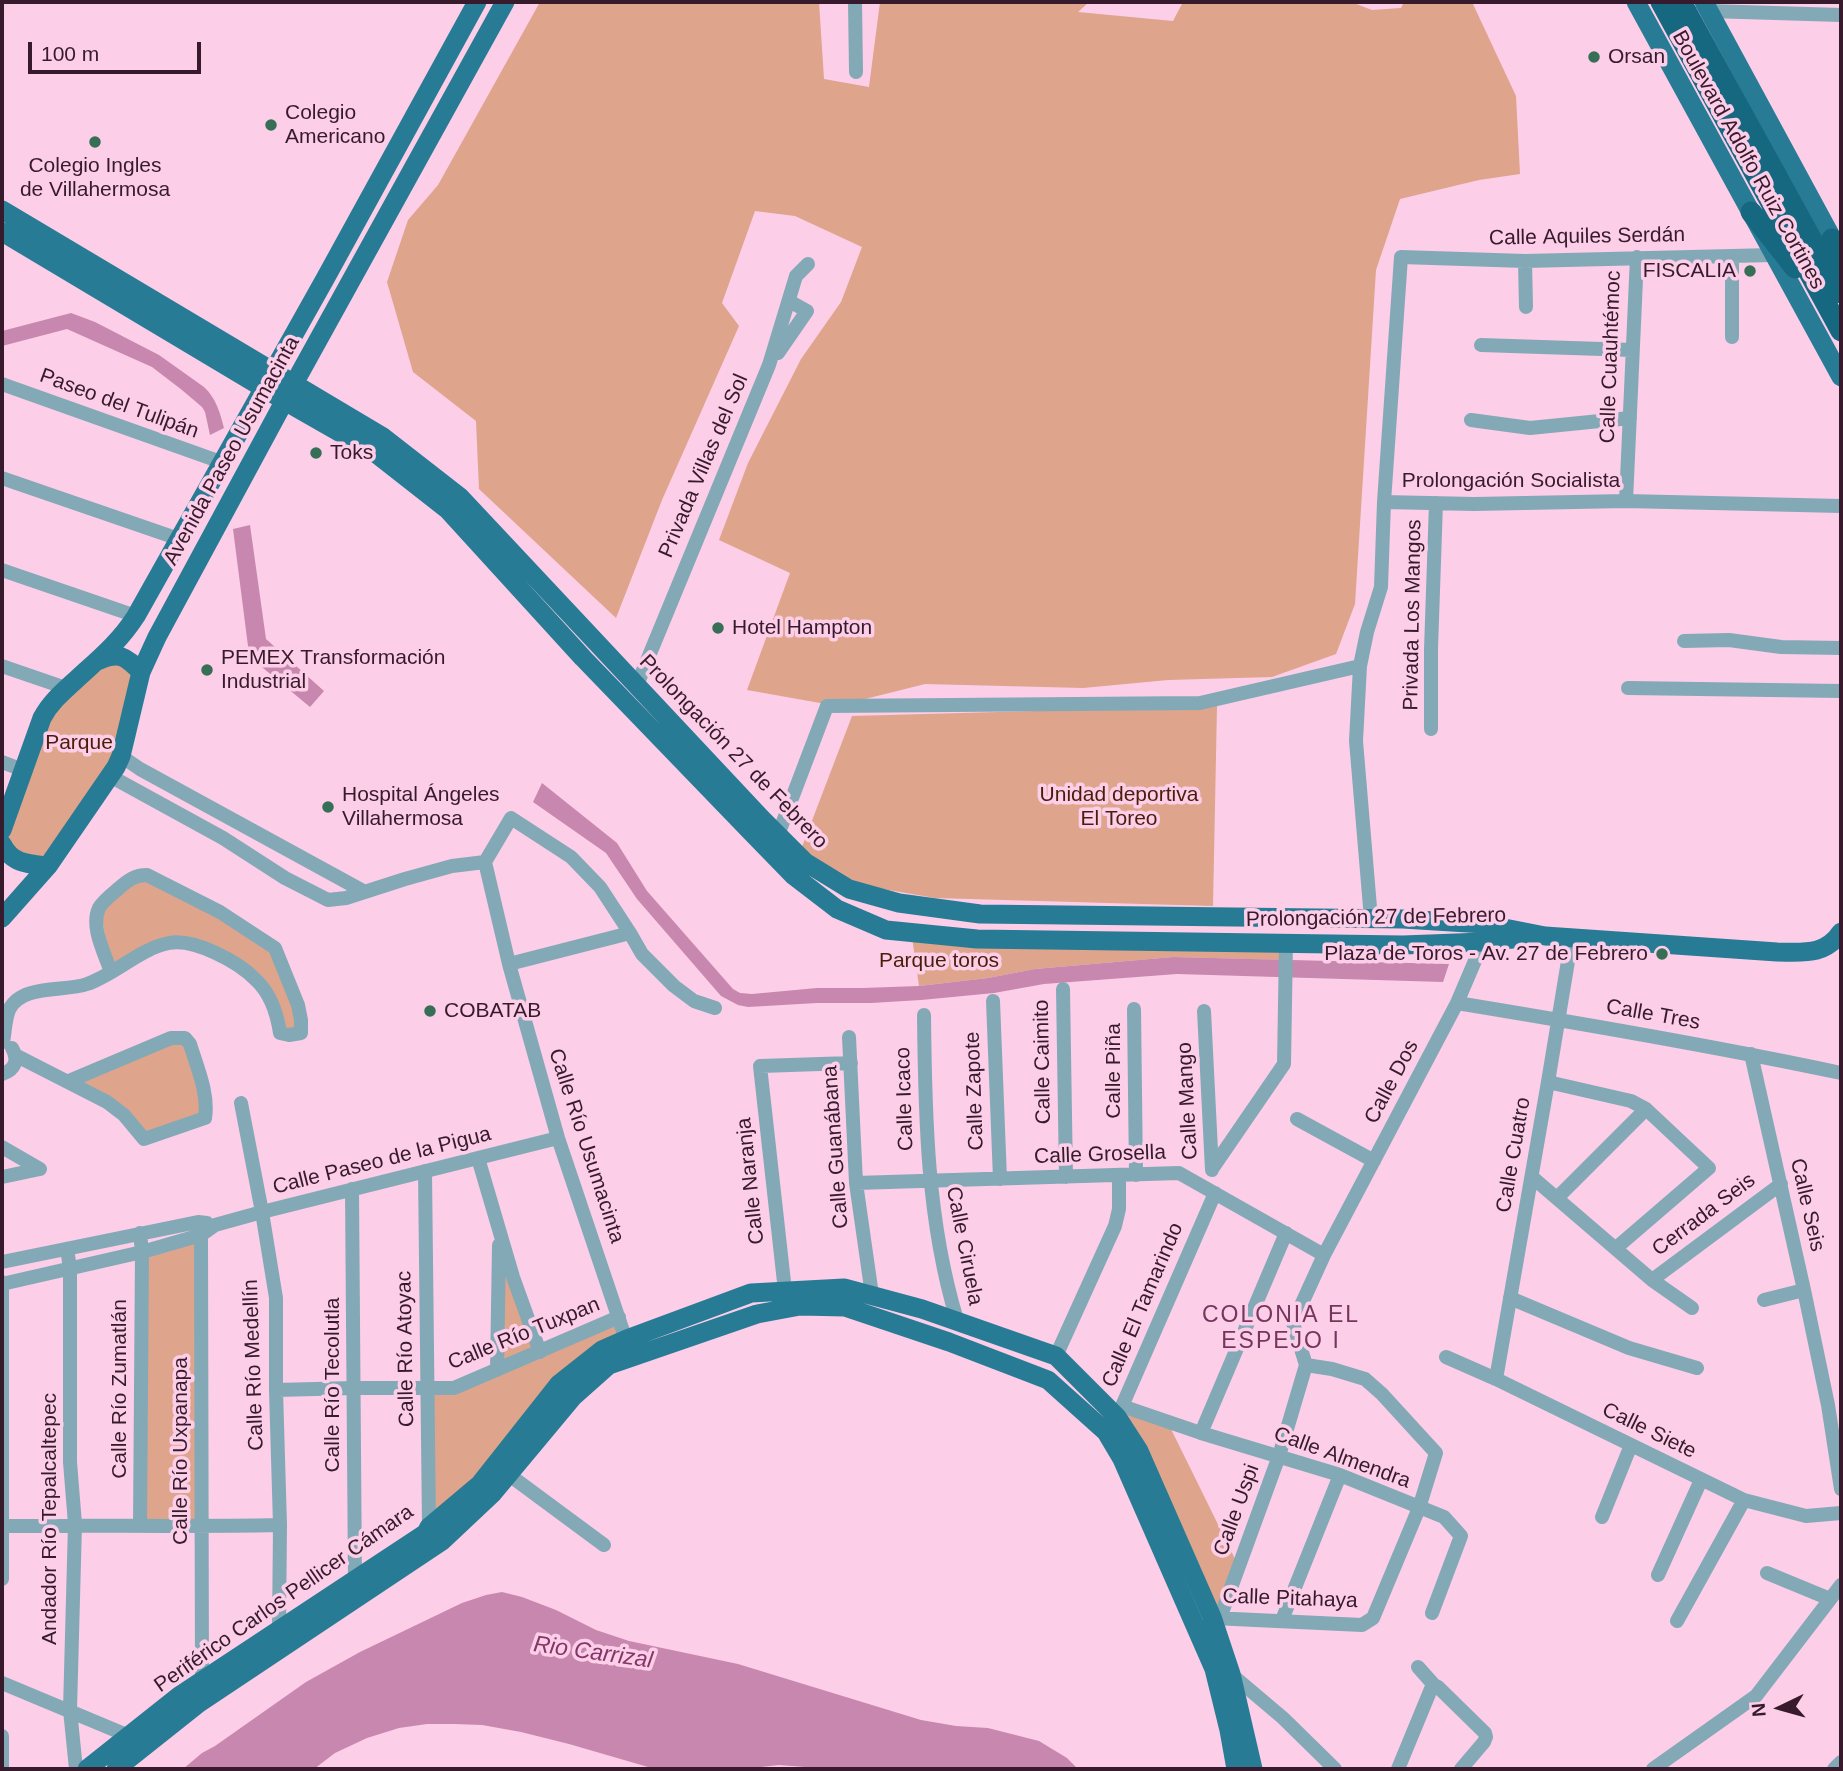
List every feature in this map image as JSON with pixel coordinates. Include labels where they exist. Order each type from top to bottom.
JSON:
[{"type":"highway","points":[[1661,2],[1839,326]]},
{"type":"highway","points":[[1681,2],[1841,293]]},
{"type":"highway","points":[[1751,212],[1839,326]]},
{"type":"highway","points":[[1837,247],[1841,276]]},
{"type":"main road","name":"Avenida Paseo Usumacinta","points":[[2,830],[14,782],[42,718],[52,701],[123,635],[136,616],[477,2]]},
{"type":"main road","name":"Avenida Paseo Usumacinta","points":[[2,918],[48,866],[116,767],[141,672],[157,638],[289,392],[505,2]]},
{"type":"main road","name":"Boulevard Adolfo Ruiz Cortines","points":[[1636,2],[1841,377]]},
{"type":"main road","name":"Boulevard Adolfo Ruiz Cortines","points":[[1706,7],[1837,247]]},
{"type":"main road","name":"Prolongación 27 de Febrero","points":[[2,210],[268,380]]},
{"type":"main road","name":"Prolongación 27 de Febrero","points":[[2,232],[289,392],[383,437],[460,497],[805,862],[849,889],[899,903],[980,914],[1371,919],[1484,933],[1777,951],[1815,952],[1830,945],[1841,932]]},
{"type":"main road","name":"Prolongación 27 de Febrero","points":[[289,392],[374,452],[448,510],[583,658],[750,831],[794,876],[838,909],[886,930],[977,939],[1403,944],[1484,933]]},
{"type":"main road","points":[[97,661],[108,656],[125,657],[141,672]]},
{"type":"main road","points":[[2,844],[13,859],[48,866]]},
{"type":"main road","name":"Periférico Carlos Pellicer Cámara","points":[[116,1769],[199,1703],[442,1541],[493,1493],[573,1397],[629,1348],[751,1293],[844,1288],[957,1320],[1056,1356],[1115,1419],[1139,1451],[1216,1618],[1253,1769]]},
{"type":"main road","name":"Periférico Carlos Pellicer Cámara","points":[[87,1769],[179,1696],[426,1534],[429,1527],[480,1484],[559,1384],[602,1350],[629,1348],[757,1314],[800,1306],[845,1307],[949,1342],[1048,1380],[1115,1419],[1122,1459],[1214,1669],[1236,1769]]},
{"type":"street","points":[[855,2],[856,72]]},
{"type":"street","points":[[1706,7],[1841,15]]},
{"type":"street","name":"Calle Aquiles Serdán","points":[[1401,257],[1525,261],[1773,255]]},
{"type":"street","points":[[1732,256],[1732,337]]},
{"type":"street","name":"Prolongación Socialista","points":[[1401,257],[1384,502],[1474,504],[1626,501],[1841,506]]},
{"type":"street","name":"Calle Cuauhtémoc","points":[[1626,501],[1636,257]]},
{"type":"street","points":[[1525,261],[1526,307]]},
{"type":"street","name":"Privada Villas del Sol","points":[[637,685],[769,365],[796,276],[808,264]]},
{"type":"street","points":[[769,365],[807,311],[789,301]]},
{"type":"street","points":[[1480,345],[1632,350]]},
{"type":"street","name":"Paseo del Tulipán","points":[[2,384],[221,463]]},
{"type":"street","points":[[1471,420],[1530,428],[1630,418]]},
{"type":"street","points":[[2,478],[178,539]]},
{"type":"street","points":[[1371,919],[1356,741],[1360,666],[1381,586],[1384,502]]},
{"type":"street","name":"Privada Los Mangos","points":[[1431,729],[1436,503]]},
{"type":"street","points":[[2,570],[136,616]]},
{"type":"street","points":[[1684,642],[1730,640],[1782,647],[1841,648]]},
{"type":"street","points":[[2,666],[66,688]]},
{"type":"street","points":[[778,835],[827,706],[1200,703],[1360,666]]},
{"type":"street","points":[[1628,688],[1841,691]]},
{"type":"street","points":[[121,756],[363,891]]},
{"type":"street","points":[[2,762],[14,782]]},
{"type":"street","points":[[110,776],[223,838],[285,878],[328,900],[346,898],[452,866],[485,862],[511,818],[571,857],[600,887],[642,954],[674,986],[694,1001],[715,1008]]},
{"type":"street","name":"Calle Río Usumacinta","points":[[485,862],[509,964],[558,1138],[629,1348]]},
{"type":"street","points":[[2,1074],[13,1067],[13,1049],[2,1042],[9,1010],[17,1000],[28,994],[87,984],[111,972],[145,952],[168,943],[183,942],[207,949],[229,960],[256,980],[272,1003],[280,1033],[301,1033],[302,1020],[298,1006],[275,948],[220,912],[147,875],[139,875],[129,880],[100,906],[96,919],[99,937],[111,972]]},
{"type":"street","points":[[509,964],[630,933]]},
{"type":"street","name":"Calle Dos","points":[[1306,1365],[1293,1323],[1324,1255],[1457,1003],[1484,933]]},
{"type":"street","name":"Calle Cuatro","points":[[1496,1379],[1572,937]]},
{"type":"street","points":[[1212,1170],[1284,1063],[1286,943]]},
{"type":"street","name":"Calle Caimito","points":[[1063,989],[1066,1177]]},
{"type":"street","name":"Calle Zapote","points":[[993,1001],[1000,1179]]},
{"type":"street","name":"Calle Tres","points":[[1457,1003],[1751,1054],[1841,1073]]},
{"type":"street","name":"Calle Piña","points":[[1134,1009],[1136,1175]]},
{"type":"street","name":"Calle Mango","points":[[1204,1011],[1212,1170],[1209,1190]]},
{"type":"street","name":"Calle Icaco","points":[[924,1015],[930,1180]]},
{"type":"street","name":"Calle Guanábana","points":[[849,1037],[856,1182],[872,1295]]},
{"type":"street","points":[[15,1055],[107,1102],[124,1115],[144,1139],[205,1118],[204,1093],[190,1044],[185,1038],[171,1038],[69,1082]]},
{"type":"street","name":"Calle Seis","points":[[1751,1054],[1837,1434],[1841,1489]]},
{"type":"street","name":"Calle Naranja","points":[[785,1291],[760,1066],[851,1063]]},
{"type":"street","points":[[1549,1082],[1630,1101],[1646,1109],[1709,1168],[1616,1248]]},
{"type":"street","name":"Calle Río Medellín","points":[[241,1103],[276,1298],[279,1629]]},
{"type":"street","points":[[1557,1198],[1646,1109]]},
{"type":"street","points":[[1297,1119],[1374,1161]]},
{"type":"street","name":"Calle Paseo de la Pigua","points":[[2,1262],[140,1233],[215,1225],[558,1138]]},
{"type":"street","points":[[2,1147],[40,1169],[2,1177]]},
{"type":"street","points":[[478,1158],[513,1277],[540,1352]]},
{"type":"street","name":"Calle Río Atoyac","points":[[425,1171],[429,1527]]},
{"type":"street","name":"Calle Grosella","points":[[856,1182],[1179,1173],[1324,1255]]},
{"type":"street","points":[[1056,1356],[1115,1226],[1119,1209],[1119,1176]]},
{"type":"street","points":[[1532,1177],[1652,1280],[1692,1308]]},
{"type":"street","name":"Calle Ciruela","points":[[930,1180],[946,1285],[957,1320]]},
{"type":"street","name":"Cerrada Seis","points":[[1652,1280],[1781,1184]]},
{"type":"street","name":"Calle Río Tecolutla","points":[[352,1189],[355,1581]]},
{"type":"street","name":"Calle El Tamarindo","points":[[1115,1419],[1209,1190]]},
{"type":"street","points":[[497,1370],[499,1227]]},
{"type":"street","name":"Calle Paseo de la Pigua","points":[[2,1283],[142,1252],[200,1228]]},
{"type":"street","name":"Calle Río Uxpanapa","points":[[200,1228],[202,1681]]},
{"type":"street","name":"Calle Río Zumatlán","points":[[140,1233],[141,1526]]},
{"type":"street","points":[[1201,1433],[1286,1233]]},
{"type":"street","name":"Andador Río Tepalcaltepec","points":[[67,1249],[70,1268],[70,1462],[75,1524],[69,1710],[76,1769]]},
{"type":"street","points":[[2,1283],[2,1579]]},
{"type":"street","points":[[1763,1300],[1804,1290]]},
{"type":"street","points":[[1510,1298],[1629,1348],[1697,1368]]},
{"type":"street","name":"Calle Río Tuxpan","points":[[276,1390],[454,1388],[619,1317]]},
{"type":"street","name":"Calle Siete","points":[[1446,1357],[1744,1500],[1806,1516],[1841,1513]]},
{"type":"street","name":"Calle Pitahaya","points":[[1216,1618],[1362,1625],[1373,1618],[1419,1508],[1436,1453],[1365,1379],[1332,1369],[1306,1365]]},
{"type":"street","name":"Calle Uspi","points":[[1216,1618],[1279,1457],[1306,1365]]},
{"type":"street","name":"Calle Almendra","points":[[1115,1419],[1201,1433],[1340,1475],[1444,1517],[1461,1536],[1432,1613]]},
{"type":"street","points":[[1602,1517],[1631,1445]]},
{"type":"street","points":[[508,1474],[604,1545]]},
{"type":"street","points":[[1282,1620],[1340,1475]]},
{"type":"street","points":[[1658,1575],[1701,1480]]},
{"type":"street","points":[[1677,1621],[1744,1500]]},
{"type":"street","points":[[2,1526],[280,1524]]},
{"type":"street","points":[[1767,1573],[1830,1599]]},
{"type":"street","points":[[1653,1769],[1756,1696],[1841,1585]]},
{"type":"street","points":[[1419,1667],[1434,1685],[1485,1733],[1486,1737],[1461,1769]]},
{"type":"street","points":[[1231,1674],[1283,1718],[1335,1769]]},
{"type":"street","points":[[2,1683],[129,1736]]},
{"type":"street","points":[[1398,1769],[1434,1685]]},
{"type":"street","points":[[2,1736],[2,1769]]},
{"type":"street","points":[[1834,1769],[1841,1762]]},
{"type":"green space","points":[[540,2],[819,2],[824,79],[869,87],[880,2],[1089,2],[1078,12],[1173,21],[1183,2],[1351,2],[1372,10],[1401,8],[1404,2],[1472,2],[1516,96],[1520,174],[1479,180],[1400,199],[1376,270],[1355,604],[1336,654],[1272,677],[1168,680],[1083,688],[925,684],[837,706],[747,690],[790,573],[719,540],[748,463],[801,359],[841,302],[862,247],[795,216],[755,211],[722,303],[739,326],[662,500],[616,618],[479,489],[476,421],[413,372],[387,282],[408,220],[438,185]]},
{"type":"green space","name":"Parque","points":[[103,658],[141,672],[121,756],[48,866],[13,859],[2,832],[42,718]]},
{"type":"green space","name":"Unidad deportiva El Toreo","points":[[1217,706],[1213,906],[935,898],[854,884],[800,852],[852,716]]},
{"type":"green space","points":[[139,875],[275,948],[301,1022],[289,1035],[256,980],[183,942],[111,972],[100,906]]},
{"type":"green space","name":"Parque toros","points":[[912,937],[1286,943],[1286,960],[1173,957],[1035,969],[919,986]]},
{"type":"green space","points":[[185,1038],[205,1118],[144,1139],[124,1115],[69,1081]]},
{"type":"green space","points":[[499,1227],[540,1352],[619,1317],[627,1339],[429,1527],[427,1388],[497,1370]]},
{"type":"green space","points":[[201,1235],[202,1526],[140,1526],[142,1252]]},
{"type":"green space","points":[[1122,1406],[1167,1421],[1239,1567],[1220,1618]]},
{"type":"water","points":[[71,313],[95,322],[159,355],[204,387],[215,401],[224,428],[210,435],[202,407],[152,367],[67,329],[2,346],[2,331]]},
{"type":"water","points":[[250,525],[266,639],[324,691],[310,707],[251,658],[233,529]]},
{"type":"water","points":[[542,783],[617,843],[647,891],[733,989],[740,993],[919,986],[1035,969],[1173,957],[1449,964],[1443,982],[1177,974],[1044,984],[994,993],[921,1000],[748,1007],[721,996],[637,899],[606,853],[533,802]]},
{"type":"water","name":"Rio Carrizal","points":[[502,1592],[556,1610],[596,1630],[629,1641],[738,1664],[921,1720],[988,1728],[1039,1741],[1067,1758],[1078,1769],[809,1769],[779,1765],[743,1769],[655,1769],[521,1732],[482,1725],[427,1724],[399,1728],[367,1738],[335,1753],[314,1769],[183,1769],[306,1682],[360,1652],[462,1603]]},
{"type":"place","name":"Orsan","points":[[1594,57]]},
{"type":"place","name":"Colegio Americano","points":[[271,125]]},
{"type":"place","name":"Colegio Ingles de Villahermosa","points":[[95,142]]},
{"type":"place","name":"FISCALIA","points":[[1750,271]]},
{"type":"place","name":"Toks","points":[[316,453]]},
{"type":"place","name":"Hotel Hampton","points":[[718,628]]},
{"type":"place","name":"PEMEX Transformación Industrial","points":[[207,670]]},
{"type":"place","name":"Hospital Ángeles Villahermosa","points":[[328,807]]},
{"type":"place","name":"Plaza de Toros - Av. 27 de Febrero","points":[[1662,954]]},
{"type":"place","name":"COBATAB","points":[[430,1011]]},
{"type":"district","name":"COLONIA EL ESPEJO I","points":[[1281,1329]]}]
